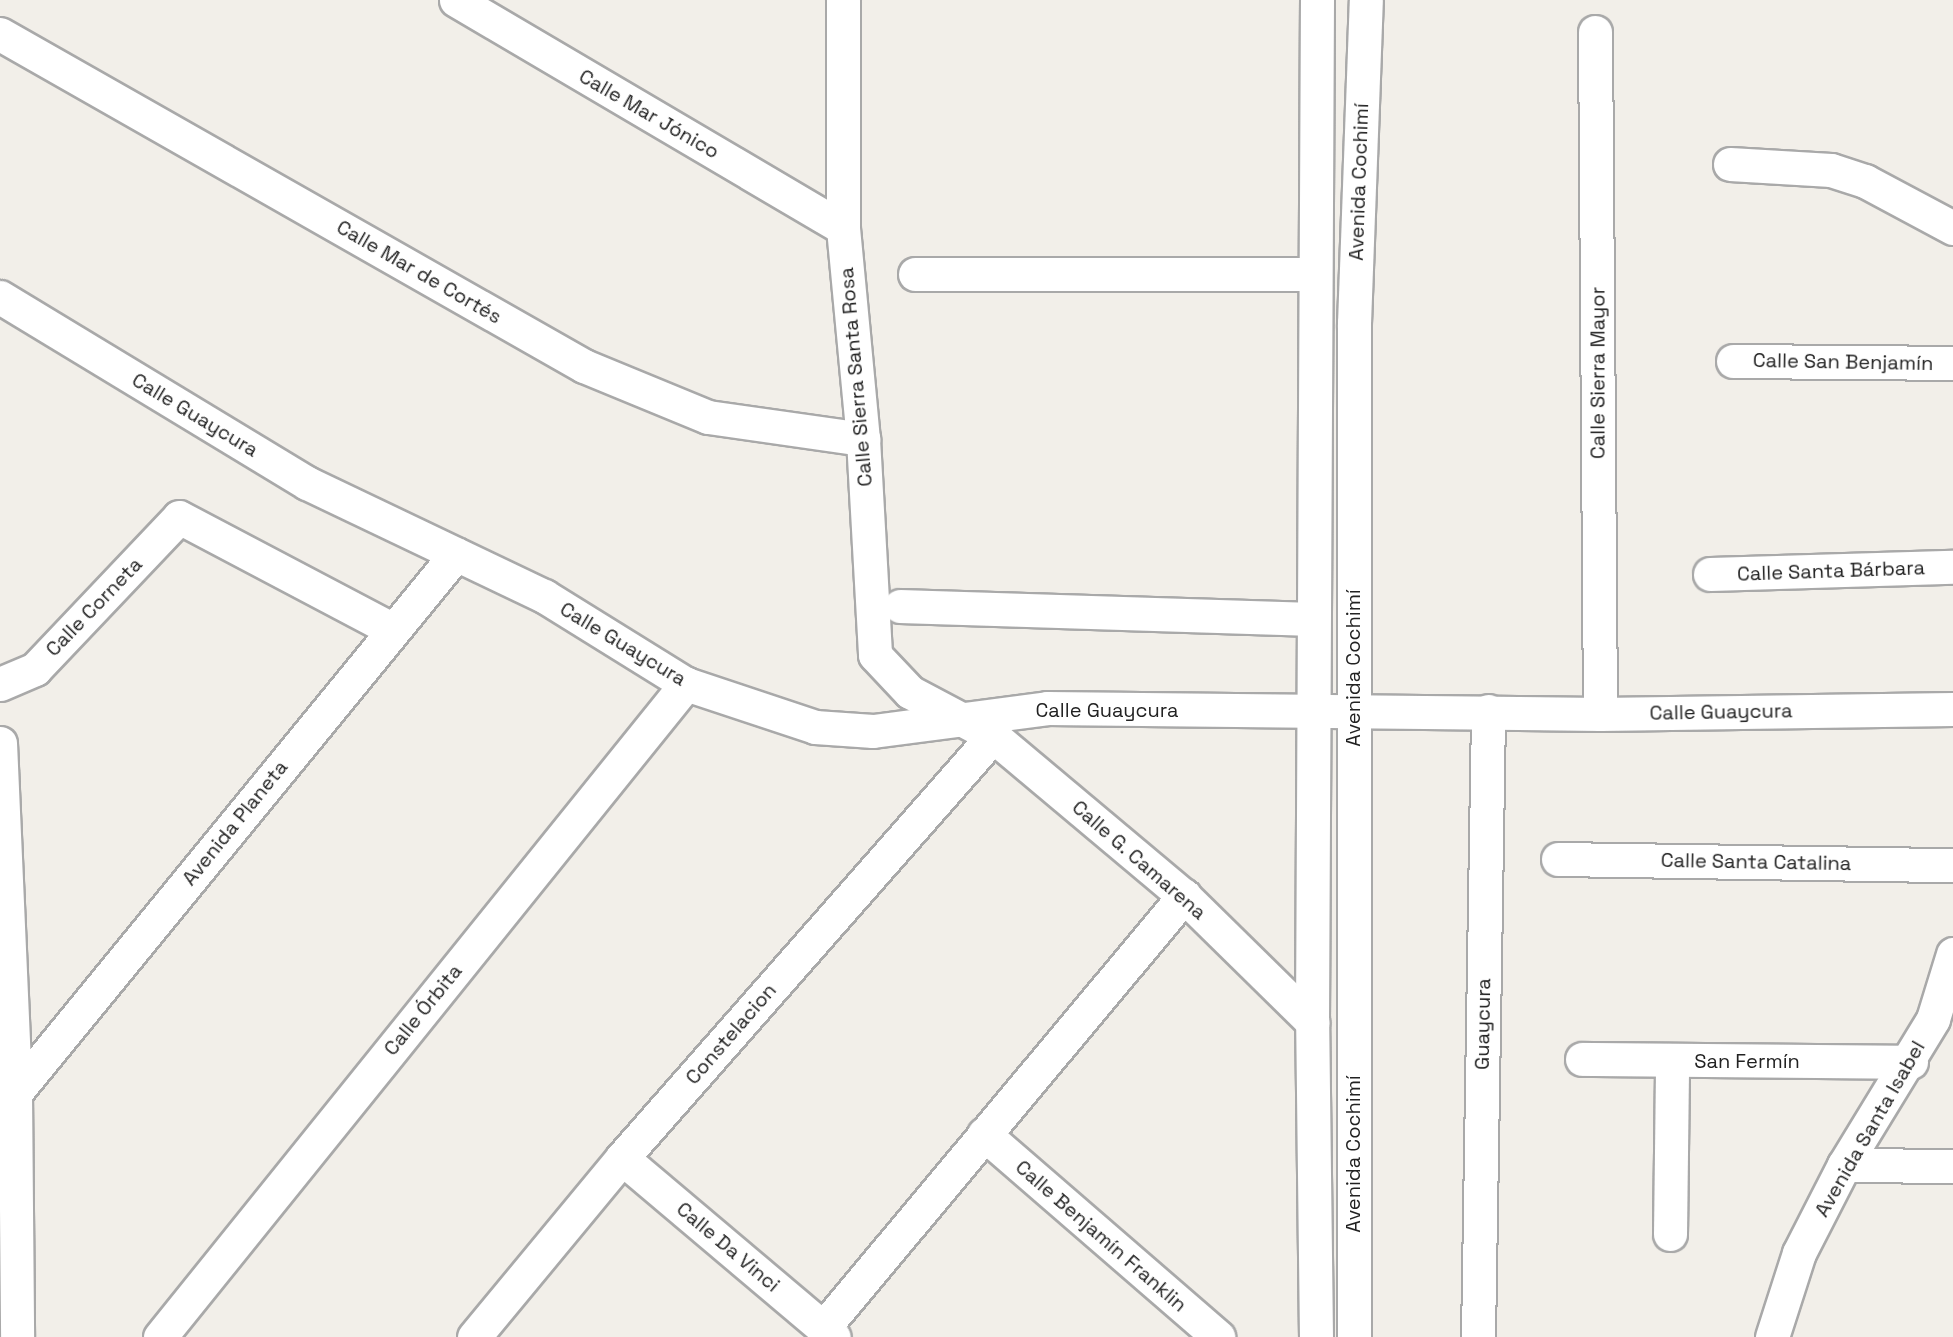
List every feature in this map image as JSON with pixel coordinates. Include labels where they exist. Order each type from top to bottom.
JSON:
[{"type":"street","name":"Calle Mar Jónico","points":[[456,0],[843,228]]},
{"type":"street","name":"Calle Sierra Santa Rosa","points":[[843,0],[843,228],[863,439],[875,655],[910,692],[951,717]]},
{"type":"street","name":"Avenida Cochimí","points":[[1316,1337],[1311,1022],[1317,0]]},
{"type":"street","name":"Avenida Cochimí","points":[[1354,1337],[1354,323],[1366,0]]},
{"type":"street","name":"Calle Sierra Mayor","points":[[1595,32],[1600,714]]},
{"type":"street","name":"Calle Mar de Cortés","points":[[0,34],[584,366],[708,417],[863,439]]},
{"type":"street","points":[[1731,164],[1831,170],[1865,181],[1953,228]]},
{"type":"street","points":[[915,274],[1315,274]]},
{"type":"street","name":"Calle Guaycura","points":[[0,297],[307,483],[544,596],[686,684],[815,727],[873,730],[951,717],[1047,708],[1600,714],[1953,709]]},
{"type":"street","name":"Calle San Benjamín","points":[[1733,361],[1953,363]]},
{"type":"street","name":"Calle Corneta","points":[[0,684],[35,669],[179,517],[393,630]]},
{"type":"street","name":"Avenida Planeta","points":[[15,1093],[456,554]]},
{"type":"street","name":"Calle Santa Bárbara","points":[[1710,574],[1953,567]]},
{"type":"street","points":[[900,606],[1313,619]]},
{"type":"street","name":"Calle Órbita","points":[[160,1337],[686,684]]},
{"type":"street","name":"Guaycura","points":[[1478,1337],[1488,711]]},
{"type":"street","name":"Calle G. Camarena","points":[[951,717],[993,736],[1184,896],[1311,1022]]},
{"type":"street","name":"Constelacion","points":[[474,1337],[622,1158],[993,736]]},
{"type":"street","points":[[0,743],[15,1093],[17,1337]]},
{"type":"street","name":"Calle Santa Catalina","points":[[1558,859],[1953,865]]},
{"type":"street","points":[[829,1332],[984,1134],[1184,896]]},
{"type":"street","name":"Avenida Santa Isabel","points":[[1772,1337],[1799,1253],[1844,1165],[1911,1062],[1933,1019],[1953,954]]},
{"type":"street","name":"San Fermín","points":[[1582,1059],[1911,1062]]},
{"type":"street","points":[[1670,1234],[1672,1060]]},
{"type":"street","name":"Calle Benjamín Franklin","points":[[984,1134],[1218,1337]]},
{"type":"street","name":"Calle Da Vinci","points":[[622,1158],[829,1332]]},
{"type":"street","points":[[1844,1165],[1953,1166]]}]
